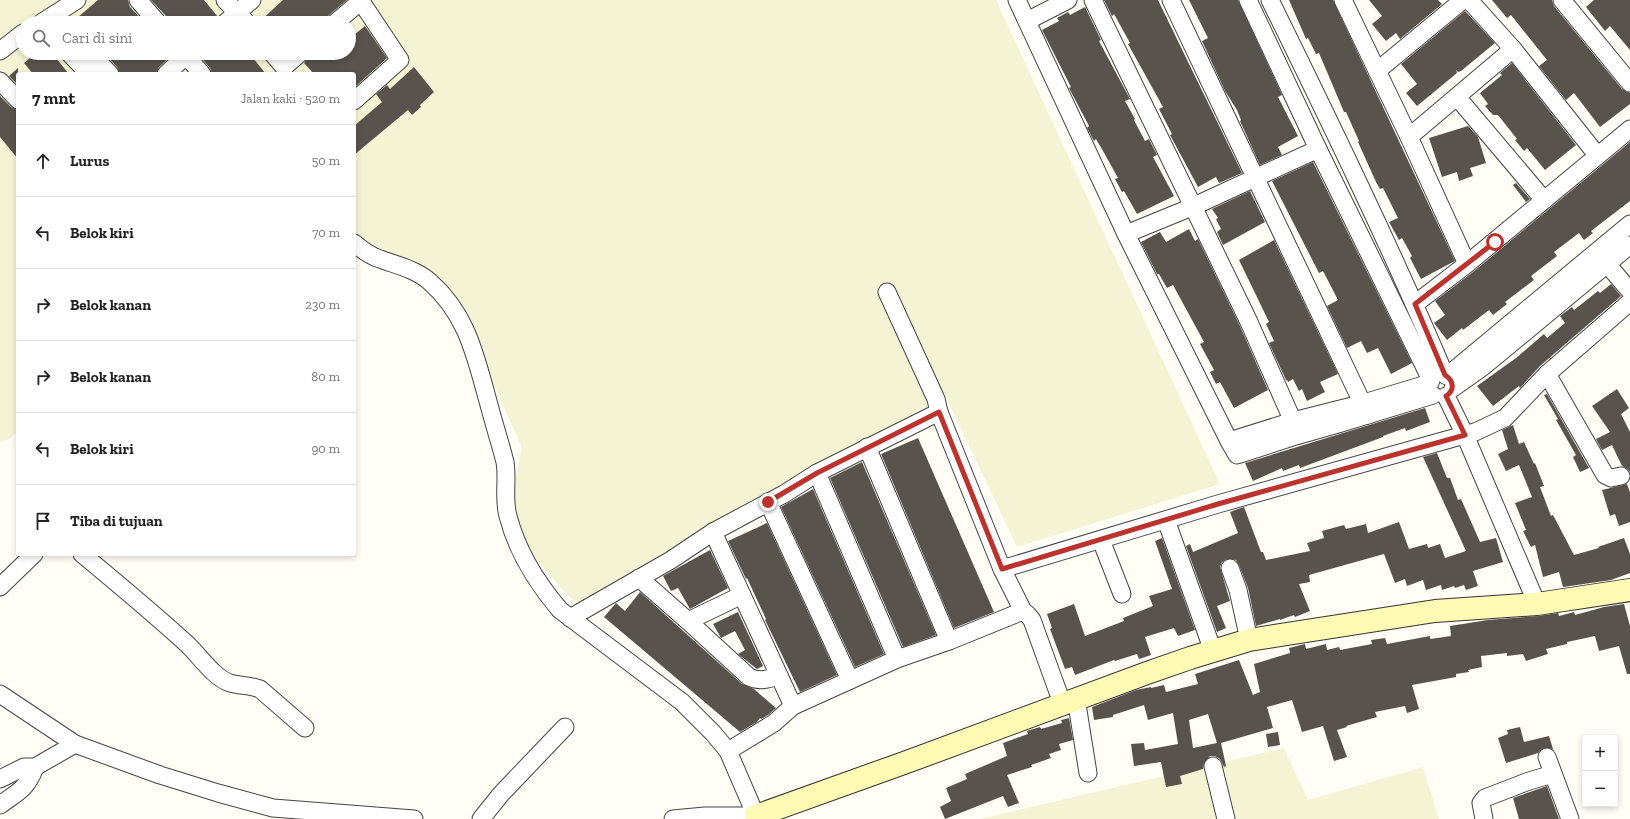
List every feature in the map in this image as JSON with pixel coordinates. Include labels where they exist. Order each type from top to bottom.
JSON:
[{"type":"street","points":[[57,16],[77,0]]},
{"type":"street","points":[[138,0],[152,16]]},
{"type":"street","points":[[225,0],[235,16]]},
{"type":"street","points":[[239,16],[252,0]]},
{"type":"street","points":[[1017,0],[1126,234],[1229,441],[1296,428],[1339,417],[1441,385],[1484,366],[1630,245]]},
{"type":"street","points":[[1027,21],[1068,0]]},
{"type":"street","points":[[1093,0],[1249,322],[1296,428]]},
{"type":"street","points":[[1170,0],[1366,409]]},
{"type":"street","points":[[1248,0],[1318,149],[1441,385],[1465,435],[1537,604]]},
{"type":"street","points":[[1270,0],[1337,136],[1415,304],[1441,385]]},
{"type":"street","points":[[1344,0],[1360,38],[1409,138],[1467,264]]},
{"type":"street","points":[[1377,71],[1463,0]]},
{"type":"street","points":[[1469,0],[1513,49],[1597,155]]},
{"type":"street","points":[[1562,0],[1630,83]]},
{"type":"street","points":[[343,16],[361,1],[400,60],[356,99]]},
{"type":"street","points":[[0,51],[16,38]]},
{"type":"street","points":[[1409,138],[1513,49]]},
{"type":"street","points":[[76,60],[87,72]]},
{"type":"street","points":[[97,60],[108,72]]},
{"type":"street","points":[[168,72],[180,60]]},
{"type":"street","points":[[191,60],[200,72]]},
{"type":"street","points":[[278,60],[287,70],[295,60]]},
{"type":"street","points":[[0,81],[16,98]]},
{"type":"street","points":[[1457,97],[1544,200]]},
{"type":"street","points":[[1415,304],[1467,264],[1630,129]]},
{"type":"street","points":[[1126,234],[1192,207],[1318,149]]},
{"type":"street","points":[[1441,385],[1630,224]]},
{"type":"street","points":[[356,244],[374,256],[419,274],[429,281],[450,303],[465,327],[505,463],[507,515],[519,548],[551,599],[560,610],[570,618],[682,702],[713,733],[728,751],[757,817]]},
{"type":"street","points":[[1607,264],[1630,291]]},
{"type":"street","points":[[887,292],[936,399],[939,412],[1002,569],[1023,611],[1032,620],[1069,701],[1088,773]]},
{"type":"street","points":[[1002,569],[1166,520],[1465,435],[1487,427],[1505,418],[1547,374],[1630,302]]},
{"type":"street","points":[[1547,374],[1605,475],[1612,478],[1621,476]]},
{"type":"street","points":[[570,618],[671,560],[713,532],[817,473],[939,412]]},
{"type":"street","points":[[867,448],[949,641]]},
{"type":"street","points":[[817,473],[897,658]]},
{"type":"street","points":[[768,502],[850,680]]},
{"type":"street","points":[[1166,520],[1212,651]]},
{"type":"street","points":[[713,532],[793,706]]},
{"type":"street","points":[[1101,540],[1122,594]]},
{"type":"street","points":[[0,587],[32,556]]},
{"type":"street","points":[[84,556],[154,614],[193,650],[216,674],[230,683],[252,686],[260,689],[305,728]]},
{"type":"street","points":[[1230,568],[1238,590],[1249,640]]},
{"type":"street","points":[[638,578],[749,677],[754,680],[762,680],[779,676]]},
{"type":"street","points":[[674,819],[706,816],[757,817],[1069,701],[1212,651],[1249,640],[1435,611],[1537,604],[1630,590]]},
{"type":"street","points":[[688,621],[742,595]]},
{"type":"street","points":[[728,751],[774,723],[793,706],[897,658],[949,641],[1023,611]]},
{"type":"street","points":[[2,700],[75,744],[218,793],[273,808],[414,819]]},
{"type":"street","points":[[481,819],[501,794],[565,727]]},
{"type":"street","points":[[0,779],[24,768],[35,767],[75,744]]},
{"type":"street","points":[[1547,757],[1570,819]]},
{"type":"street","points":[[1213,766],[1226,819]]},
{"type":"street","points":[[0,804],[24,788],[35,767]]},
{"type":"street","points":[[1484,819],[1481,803],[1485,798],[1529,781],[1554,774]]},
{"type":"green space","points":[[0,0],[996,0],[1220,484],[1017,547],[945,395],[579,607],[531,555],[511,501],[522,447],[457,305],[417,261],[368,249],[356,260],[356,72],[16,72],[16,433],[9,439],[0,442]]},
{"type":"green space","points":[[1284,748],[1308,800],[1423,767],[1439,819],[979,819]]},
{"type":"building","points":[[98,0],[128,0],[130,7],[138,16],[79,16]]},
{"type":"building","points":[[151,0],[204,0],[217,16],[166,16]]},
{"type":"building","points":[[283,0],[347,0],[328,16],[266,16]]},
{"type":"building","points":[[1104,0],[1158,0],[1242,173],[1219,183],[1216,177],[1198,187],[1170,135],[1172,134],[1159,109],[1163,107],[1128,44],[1130,43],[1114,14],[1112,16]]},
{"type":"building","points":[[1189,0],[1238,0],[1282,95],[1278,97],[1298,136],[1278,147],[1282,155],[1260,165],[1240,121],[1241,120],[1237,110],[1225,91],[1202,41],[1208,38]]},
{"type":"building","points":[[1289,0],[1333,0],[1455,261],[1421,279],[1410,258],[1412,256],[1402,238],[1399,240],[1389,222],[1398,218],[1383,188],[1380,189],[1376,182],[1319,53],[1316,54],[1308,38],[1306,39]]},
{"type":"building","points":[[1369,0],[1438,0],[1442,4],[1400,39],[1396,33],[1386,41],[1372,24],[1382,16]]},
{"type":"building","points":[[1492,0],[1552,0],[1554,6],[1622,89],[1630,93],[1630,104],[1600,127],[1574,93],[1566,100],[1539,66],[1547,60],[1511,15],[1507,18]]},
{"type":"building","points":[[1594,0],[1630,0],[1630,50],[1610,26],[1605,31],[1586,7]]},
{"type":"building","points":[[1085,7],[1101,40],[1099,41],[1130,99],[1125,101],[1145,141],[1149,139],[1157,155],[1153,157],[1174,196],[1137,214],[1124,191],[1122,192],[1115,179],[1118,178],[1103,151],[1096,139],[1094,141],[1087,128],[1089,126],[1069,88],[1071,87],[1042,30],[1059,21],[1057,18],[1068,12],[1070,15]]},
{"type":"building","points":[[1465,11],[1495,43],[1461,71],[1458,72],[1456,70],[1457,73],[1417,106],[1406,93],[1417,84],[1401,64]]},
{"type":"building","points":[[365,26],[387,58],[356,86],[356,72],[312,72],[304,63],[306,60],[356,60],[356,33]]},
{"type":"building","points":[[28,60],[58,60],[67,72],[31,72],[24,63]]},
{"type":"building","points":[[110,60],[167,60],[159,67],[157,72],[119,72]]},
{"type":"building","points":[[203,60],[255,60],[264,72],[211,72]]},
{"type":"building","points":[[1512,63],[1576,145],[1545,170],[1527,148],[1524,151],[1515,140],[1517,139],[1498,115],[1493,115],[1485,106],[1488,104],[1480,93],[1502,75],[1500,73]]},
{"type":"building","points":[[414,67],[434,92],[412,115],[408,110],[356,153],[356,124],[382,102],[376,94],[387,85],[390,89]]},
{"type":"building","points":[[18,68],[18,72],[16,72],[16,83],[9,76]]},
{"type":"building","points":[[0,96],[11,107],[16,109],[16,157],[0,137]]},
{"type":"building","points":[[1468,126],[1478,137],[1486,163],[1470,168],[1473,176],[1459,181],[1457,172],[1442,177],[1429,138]]},
{"type":"building","points":[[1630,142],[1630,201],[1591,231],[1593,233],[1584,240],[1579,233],[1554,252],[1557,256],[1531,276],[1534,280],[1505,302],[1507,304],[1493,315],[1489,310],[1447,340],[1434,323],[1445,315],[1435,301],[1473,272]]},
{"type":"building","points":[[1313,162],[1412,363],[1391,374],[1378,348],[1367,353],[1361,341],[1347,348],[1327,306],[1338,300],[1323,271],[1319,273],[1272,181]]},
{"type":"building","points":[[1516,183],[1530,199],[1526,202],[1513,185]]},
{"type":"building","points":[[1250,191],[1265,222],[1223,245],[1217,232],[1221,229],[1216,219],[1218,218],[1212,209]]},
{"type":"building","points":[[1189,229],[1195,241],[1198,239],[1240,326],[1268,390],[1234,408],[1220,382],[1216,384],[1210,372],[1214,370],[1200,344],[1204,342],[1173,285],[1167,288],[1159,274],[1157,274],[1141,242],[1160,232],[1166,242]]},
{"type":"building","points":[[1274,240],[1338,374],[1320,382],[1325,392],[1307,401],[1302,389],[1299,391],[1293,379],[1288,382],[1286,380],[1269,343],[1274,341],[1266,324],[1269,322],[1239,260]]},
{"type":"building","points":[[1611,284],[1621,296],[1540,366],[1520,388],[1519,386],[1493,406],[1477,386],[1516,358],[1544,334],[1547,338],[1565,323],[1560,316],[1572,307],[1574,310],[1598,291],[1600,293]]},
{"type":"building","points":[[1617,389],[1629,408],[1621,414],[1630,432],[1630,472],[1622,466],[1612,445],[1602,450],[1596,439],[1610,432],[1592,406]]},
{"type":"building","points":[[1547,394],[1589,468],[1580,472],[1573,457],[1576,455],[1544,395]]},
{"type":"building","points":[[1425,408],[1430,422],[1406,431],[1405,428],[1300,468],[1299,465],[1283,471],[1282,468],[1253,481],[1245,463]]},
{"type":"building","points":[[1513,425],[1519,444],[1524,442],[1534,464],[1535,463],[1544,486],[1540,487],[1551,516],[1553,515],[1574,555],[1599,548],[1598,547],[1624,538],[1630,554],[1630,573],[1611,580],[1563,587],[1559,572],[1543,577],[1535,545],[1531,547],[1523,531],[1526,530],[1515,503],[1532,497],[1519,465],[1506,471],[1498,454],[1508,449],[1502,430]]},
{"type":"building","points":[[918,438],[994,612],[954,628],[881,454]]},
{"type":"building","points":[[1437,453],[1447,478],[1450,478],[1458,500],[1461,499],[1480,542],[1496,538],[1503,562],[1473,571],[1478,586],[1466,590],[1464,585],[1455,588],[1454,586],[1442,590],[1441,585],[1426,590],[1423,580],[1407,586],[1405,579],[1395,583],[1384,554],[1309,575],[1310,582],[1299,584],[1310,611],[1295,617],[1294,615],[1256,626],[1248,588],[1239,565],[1236,560],[1227,559],[1222,562],[1220,567],[1230,601],[1217,606],[1226,628],[1217,632],[1186,546],[1190,544],[1193,552],[1238,533],[1230,512],[1244,507],[1261,552],[1263,552],[1266,560],[1310,551],[1307,543],[1324,538],[1322,531],[1344,525],[1346,529],[1366,524],[1368,533],[1399,522],[1409,549],[1427,544],[1428,548],[1440,544],[1445,558],[1466,551],[1423,457]]},
{"type":"building","points":[[862,462],[936,635],[903,647],[830,478]]},
{"type":"building","points":[[1627,484],[1630,492],[1630,522],[1619,526],[1615,514],[1610,516],[1602,490]]},
{"type":"building","points":[[813,489],[884,654],[855,667],[781,507]]},
{"type":"building","points":[[767,523],[837,675],[800,692],[765,620],[766,619],[747,578],[746,579],[728,541]]},
{"type":"building","points":[[1162,538],[1195,630],[1178,636],[1174,628],[1145,637],[1151,655],[1139,659],[1137,654],[1115,661],[1114,660],[1075,675],[1072,667],[1065,669],[1050,629],[1052,628],[1047,614],[1074,604],[1085,636],[1124,621],[1123,618],[1153,606],[1149,596],[1172,589],[1155,541]]},
{"type":"building","points":[[710,550],[728,588],[690,609],[678,588],[671,591],[663,576]]},
{"type":"building","points":[[640,592],[742,684],[754,689],[776,708],[768,715],[761,719],[760,718],[757,722],[740,732],[604,617],[616,603],[625,611]]},
{"type":"building","points":[[1624,604],[1630,626],[1630,674],[1627,674],[1619,646],[1599,651],[1595,636],[1567,642],[1567,644],[1546,649],[1548,654],[1526,661],[1523,654],[1507,656],[1507,653],[1481,656],[1482,667],[1468,670],[1469,672],[1456,674],[1456,677],[1412,685],[1419,709],[1407,713],[1405,706],[1375,712],[1377,717],[1337,730],[1347,757],[1334,761],[1323,726],[1302,732],[1292,700],[1267,707],[1273,728],[1221,743],[1226,766],[1224,767],[1220,759],[1215,756],[1210,756],[1204,763],[1203,769],[1180,776],[1182,784],[1166,787],[1161,762],[1134,766],[1131,744],[1144,743],[1145,750],[1178,744],[1173,713],[1148,720],[1144,705],[1113,715],[1113,717],[1094,720],[1092,707],[1136,690],[1164,685],[1166,692],[1198,684],[1195,674],[1239,660],[1253,695],[1260,692],[1254,664],[1290,653],[1289,648],[1305,644],[1306,649],[1326,644],[1327,650],[1339,647],[1340,650],[1372,644],[1371,640],[1385,638],[1387,644],[1430,636],[1430,639],[1451,636],[1450,626],[1488,620],[1558,613],[1559,616],[1574,612],[1575,615],[1604,607]],"holes":[[[1208,714],[1217,743],[1193,748],[1189,720]]]},
{"type":"building","points":[[738,612],[763,666],[757,669],[738,654],[745,650],[735,631],[721,638],[713,624]]},
{"type":"building","points":[[1069,718],[1073,740],[1059,744],[1061,750],[1049,754],[1051,758],[1031,765],[1032,767],[1007,775],[1019,803],[1008,807],[1003,796],[945,819],[940,807],[951,801],[946,788],[967,779],[965,774],[1007,756],[1003,743],[1028,734],[1027,731],[1062,723],[1061,720]]},
{"type":"building","points":[[1520,727],[1524,742],[1549,736],[1553,749],[1544,748],[1538,753],[1506,763],[1498,738],[1508,734],[1507,730]]},
{"type":"building","points":[[1278,732],[1280,745],[1268,747],[1266,734]]},
{"type":"building","points":[[1547,786],[1559,819],[1519,819],[1513,798]]},
{"type":"route","points":[[768,502],[784,494],[817,473],[939,412],[1002,569],[1218,504],[1465,435],[1446,396],[1452,391],[1452,383],[1445,375],[1415,304],[1495,242]]}]
